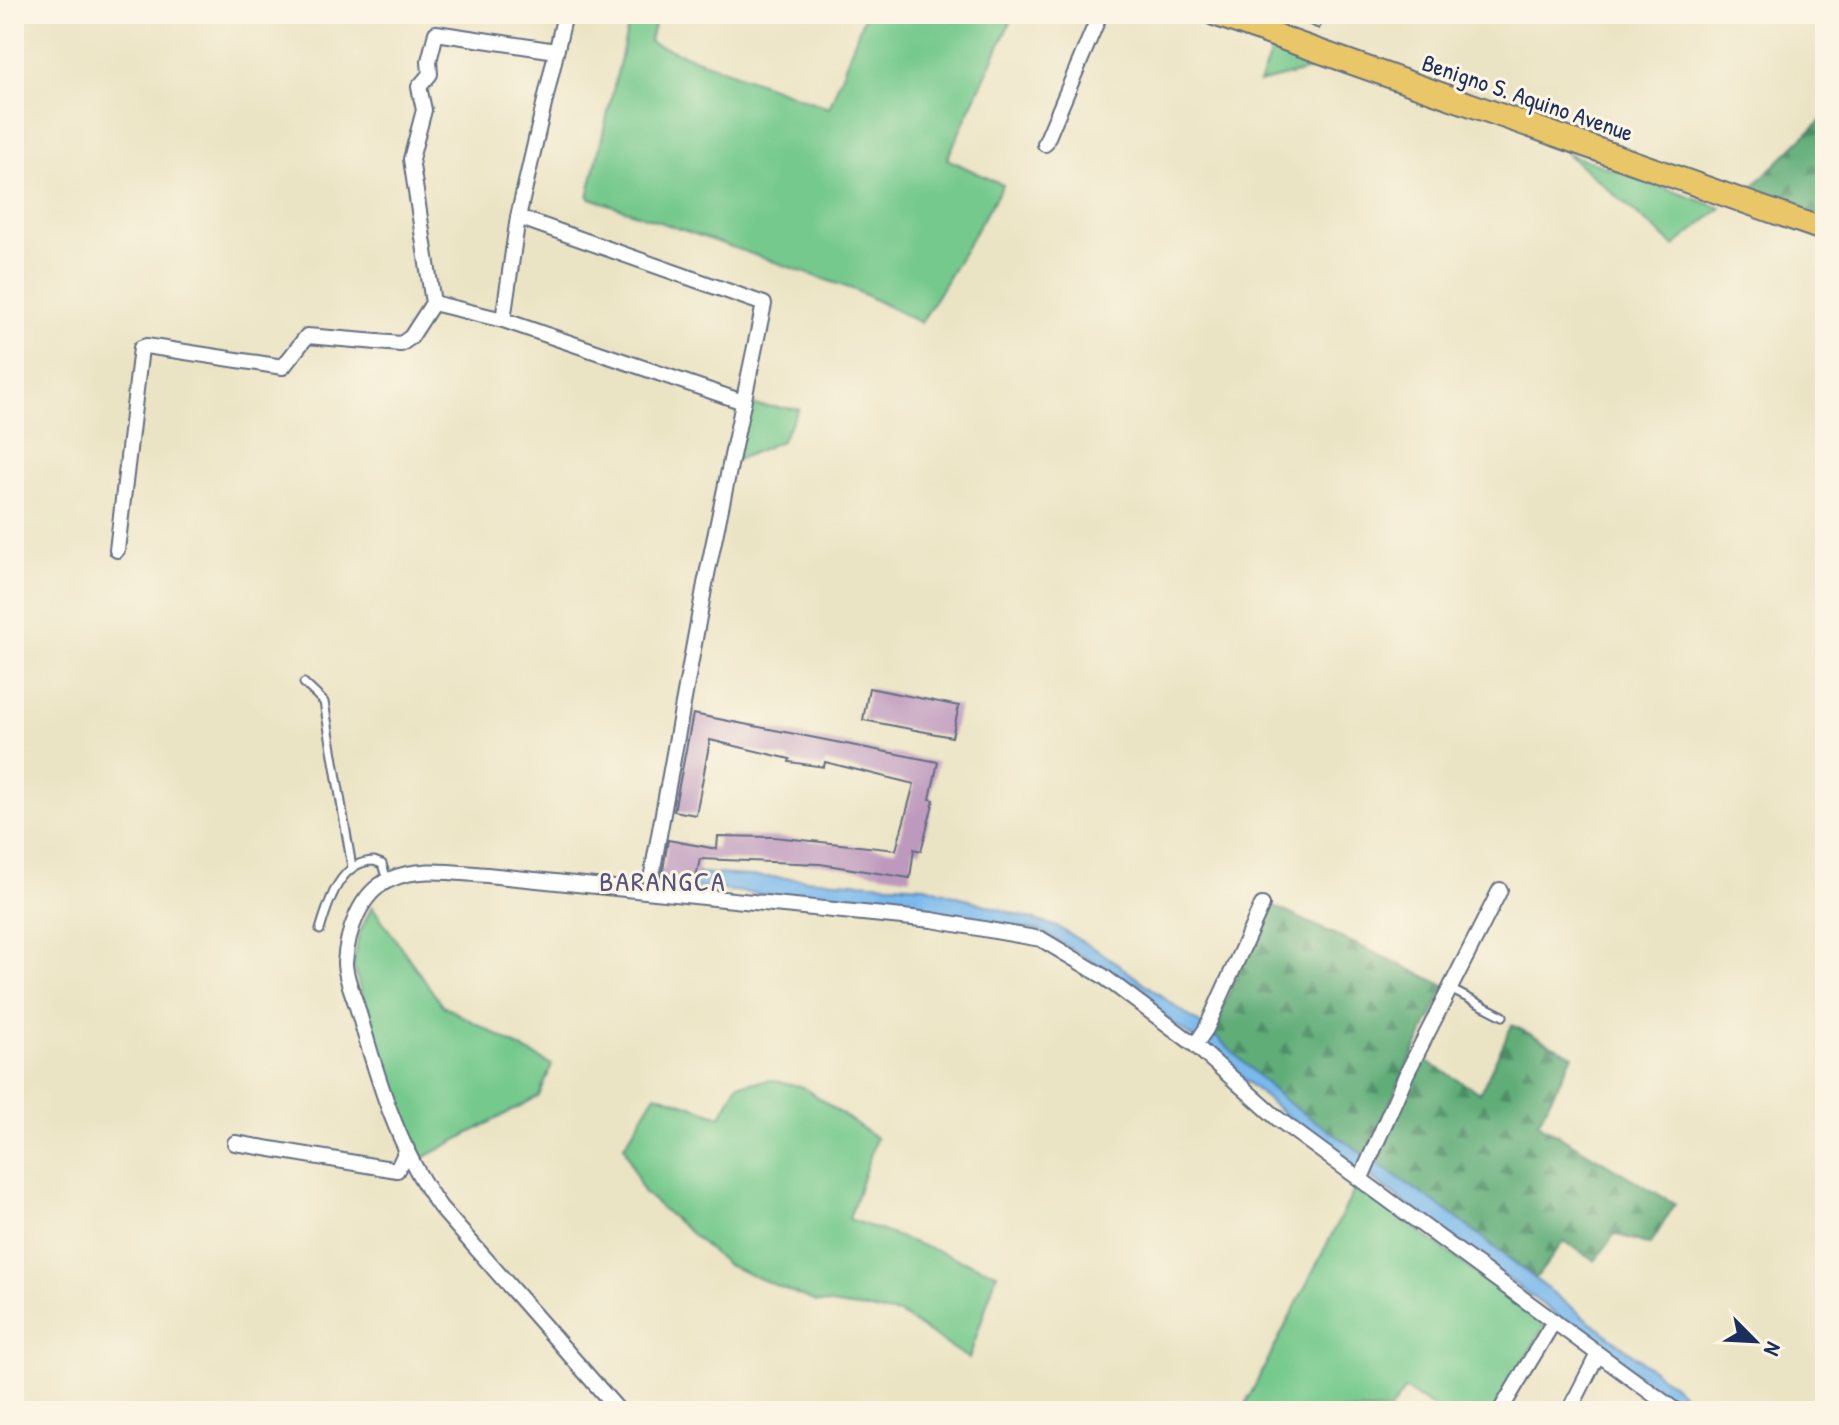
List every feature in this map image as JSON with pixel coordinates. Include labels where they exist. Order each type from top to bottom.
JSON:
[{"type":"main road","name":"Benigno S. Aquino Avenue","points":[[1214,14],[1825,230]]},
{"type":"street","points":[[503,320],[518,217],[565,14]]},
{"type":"street","points":[[1045,144],[1100,14]]},
{"type":"street","points":[[117,550],[141,348],[146,346],[283,367],[307,336],[401,344],[411,337],[433,303],[411,159],[424,110],[419,87],[430,74],[429,61],[436,33],[556,51]]},
{"type":"street","points":[[518,217],[764,304],[705,584],[649,890]]},
{"type":"street","points":[[433,303],[503,320],[743,402]]},
{"type":"street","points":[[619,1411],[440,1207],[422,1183],[407,1149],[376,1074],[345,965],[351,931],[364,901],[387,880],[425,871],[649,890],[932,920],[1041,939],[1103,976],[1195,1045],[1278,1119],[1676,1411]]},
{"type":"street","points":[[1361,1178],[1407,1073],[1500,890]]},
{"type":"street","points":[[1195,1045],[1206,1029],[1262,905]]},
{"type":"street","points":[[235,1143],[397,1170],[407,1149]]},
{"type":"street","points":[[1500,1411],[1554,1321]]},
{"type":"street","points":[[1569,1411],[1598,1354]]},
{"type":"lane","points":[[304,683],[324,702],[352,867]]},
{"type":"lane","points":[[320,930],[333,892],[352,867],[374,861],[382,864],[387,880]]},
{"type":"lane","points":[[1450,989],[1503,1016]]},
{"type":"green space","points":[[631,14],[658,14],[649,42],[829,108],[865,14],[1014,14],[947,159],[1003,185],[921,323],[855,290],[588,197]]},
{"type":"green space","points":[[1272,50],[1321,67],[1259,83]]},
{"type":"green space","points":[[1825,116],[1825,218],[1749,190]]},
{"type":"green space","points":[[1566,153],[1721,208],[1674,246]]},
{"type":"green space","points":[[748,405],[799,409],[781,441],[736,460]]},
{"type":"green space","points":[[1269,904],[1446,986],[1364,1156],[1284,1100],[1211,1032]]},
{"type":"green space","points":[[372,906],[442,1005],[552,1065],[539,1096],[423,1158],[390,1084],[353,966],[359,934]]},
{"type":"green space","points":[[1512,1025],[1573,1055],[1538,1123],[1675,1204],[1650,1245],[1615,1234],[1595,1261],[1564,1241],[1536,1278],[1450,1213],[1376,1164],[1421,1058],[1480,1093]]},
{"type":"green space","points":[[772,1080],[803,1087],[876,1138],[849,1219],[997,1273],[969,1359],[900,1314],[816,1302],[727,1265],[643,1192],[624,1146],[656,1094],[721,1116],[738,1084]]},
{"type":"green space","points":[[1357,1185],[1545,1324],[1495,1411],[1439,1411],[1405,1389],[1389,1411],[1242,1411]]},
{"type":"water","points":[[644,870],[925,886],[1057,927],[1105,955],[1211,1032],[1284,1100],[1450,1213],[1706,1411],[1687,1411],[1284,1114],[1227,1064],[1090,960],[1040,931],[935,912],[645,882]]},
{"type":"building","points":[[1284,14],[1325,14],[1319,29]]},
{"type":"building","points":[[869,688],[959,706],[952,737],[863,720]]},
{"type":"building","points":[[693,714],[938,762],[930,799],[934,800],[921,851],[914,849],[910,878],[820,864],[700,859],[694,886],[661,882],[668,840],[717,849],[718,836],[774,837],[896,850],[914,784],[825,762],[824,767],[789,762],[790,759],[710,740],[696,815],[674,811]]},
{"type":"district","name":"BARANGCA","points":[[663,881]]}]
